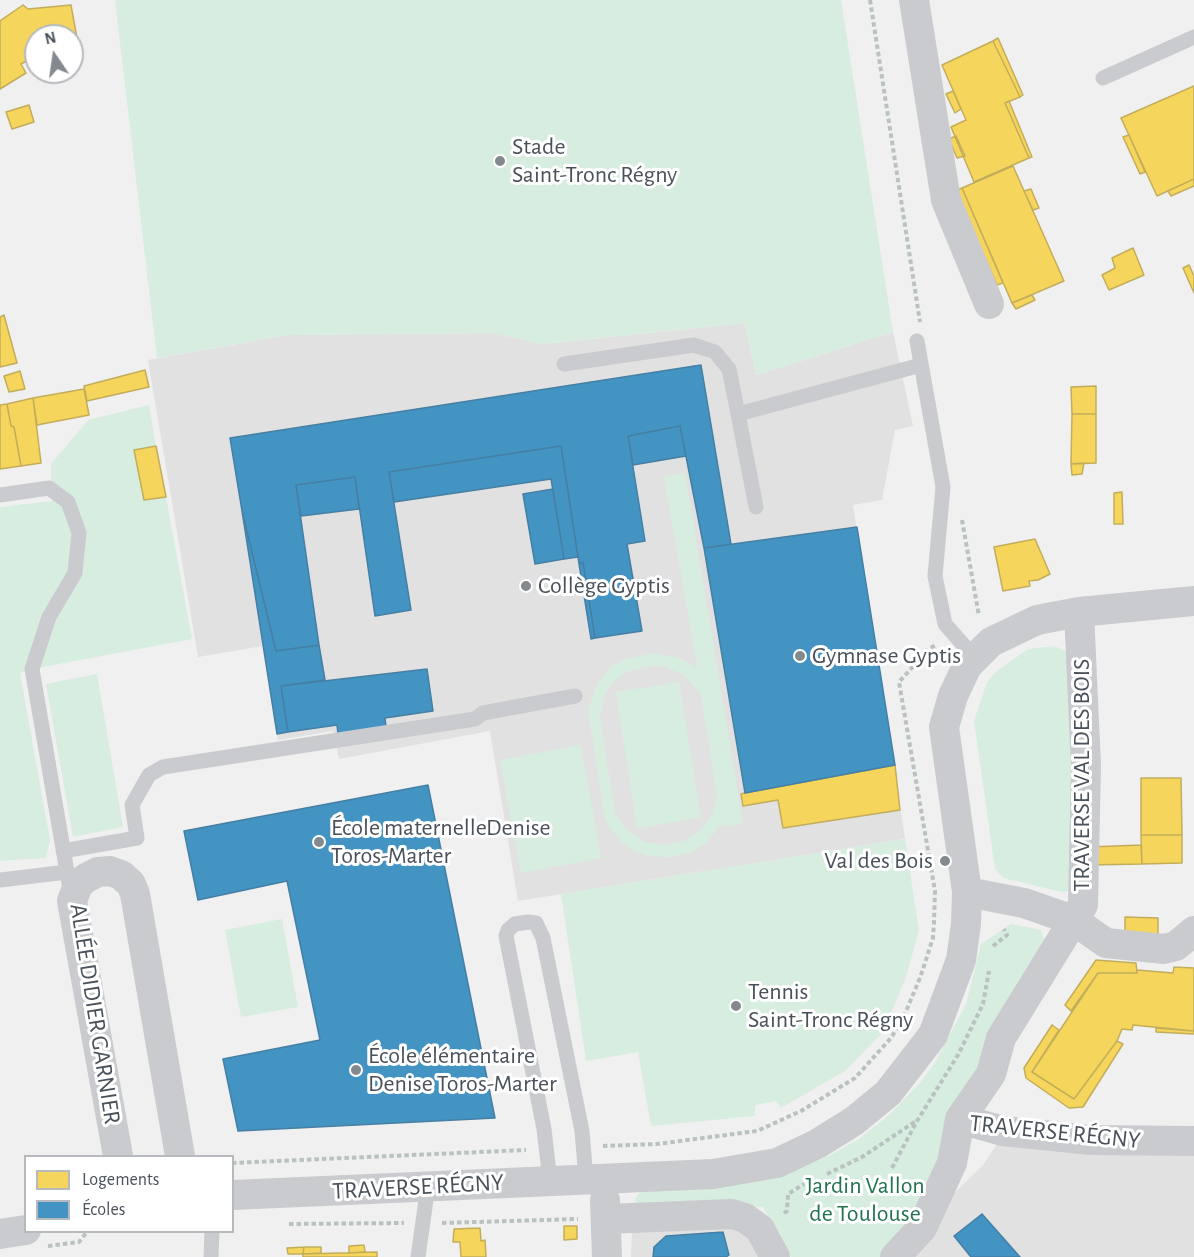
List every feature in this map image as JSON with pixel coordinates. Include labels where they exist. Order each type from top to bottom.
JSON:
[{"type":"street","points":[[914,0],[946,200],[989,304]]},
{"type":"street","name":"TRAVERSE RÉGNY","points":[[234,1195],[713,1174],[777,1163],[817,1144],[854,1121],[888,1093],[933,1035],[961,960],[966,924],[967,892],[944,727],[953,696],[967,666],[991,642],[1036,620],[1079,612],[1194,601]]},
{"type":"street","name":"TRAVERSE VAL DES BOIS","points":[[960,1119],[991,1074],[1001,1038],[1083,905],[1086,766],[1079,612]]},
{"type":"street","name":"ALLÉE DIDIER GARNIER","points":[[118,1155],[70,887],[78,885],[98,872],[110,871],[121,875],[131,884],[135,894],[180,1155]]},
{"type":"street","points":[[967,892],[1024,903],[1073,920],[1106,943],[1164,949],[1176,946],[1194,931]]},
{"type":"street","name":"TRAVERSE RÉGNY","points":[[895,1257],[922,1228],[952,1163],[960,1119],[1003,1131],[1091,1140],[1194,1141]]},
{"type":"street","points":[[595,1179],[606,1219],[608,1257]]},
{"type":"street","points":[[606,1219],[732,1214],[745,1218],[760,1229],[775,1257]]},
{"type":"street","points":[[0,1234],[24,1230]]},
{"type":"lane","points":[[1103,78],[1194,37]]},
{"type":"lane","points":[[917,341],[943,487],[936,576],[945,624],[975,658]]},
{"type":"lane","points":[[564,364],[694,345],[715,352],[729,369],[756,507]]},
{"type":"lane","points":[[738,414],[921,365]]},
{"type":"lane","points":[[0,495],[50,488],[69,502],[79,533],[75,573],[49,617],[32,669],[70,887],[0,880]]},
{"type":"lane","points":[[63,851],[137,838],[132,805],[149,775],[163,767],[475,719],[483,713],[575,696]]},
{"type":"lane","points":[[550,1181],[506,936],[515,924],[528,922],[536,923],[543,938],[583,1147],[595,1179]]},
{"type":"lane","points":[[418,1257],[428,1186]]},
{"type":"lane","points":[[211,1257],[212,1233]]},
{"type":"path","points":[[870,0],[920,318]]},
{"type":"path","points":[[583,1147],[657,1144],[757,1131],[801,1111],[855,1078],[891,1038],[904,1016],[920,978],[933,938],[935,891],[899,682],[928,649],[954,634]]},
{"type":"path","points":[[992,956],[993,946],[1007,936],[1005,921]]},
{"type":"path","points":[[892,1168],[917,1121],[958,1054],[983,1004],[990,966]]},
{"type":"path","points":[[821,1176],[862,1157],[917,1121]]},
{"type":"path","points":[[234,1163],[546,1149]]},
{"type":"path","points":[[781,1215],[787,1211],[788,1194],[811,1181]]},
{"type":"shaded area","name":"Collège Gyptis","points":[[745,323],[756,375],[893,332],[913,426],[895,430],[882,500],[853,505],[905,839],[518,901],[490,731],[339,759],[333,731],[278,740],[263,646],[198,657],[148,360],[287,335],[492,333],[543,344]]},
{"type":"shaded area","points":[[1001,1138],[1194,1148],[1194,1257],[905,1257],[950,1197],[983,1165]]},
{"type":"shaded area","points":[[729,1218],[755,1237],[763,1257],[631,1257],[632,1230]]},
{"type":"green space","name":"Stade Saint-Tronc Régny","points":[[115,0],[841,0],[893,332],[756,375],[745,323],[542,344],[492,333],[287,335],[157,358]]},
{"type":"green space","points":[[149,405],[156,446],[134,450],[144,500],[166,497],[192,639],[20,673],[50,840],[46,858],[0,861],[0,507],[52,501],[51,464],[88,420]]},
{"type":"green space","points":[[685,473],[743,824],[722,827],[721,823],[707,843],[691,852],[671,857],[649,856],[632,850],[619,840],[605,820],[588,710],[598,682],[612,666],[622,660],[655,653],[679,658],[697,667],[664,476]],"holes":[[[648,666],[665,667],[682,674],[701,694],[717,798],[711,817],[697,833],[687,840],[665,845],[644,842],[628,831],[619,820],[615,812],[600,718],[604,697],[612,683],[627,672]]]},
{"type":"green space","points":[[1054,646],[1068,652],[1078,890],[1062,892],[1003,878],[995,869],[974,721],[987,682],[997,671],[1028,649]]},
{"type":"green space","points":[[97,674],[123,827],[73,837],[46,684]]},
{"type":"green space","points":[[679,682],[701,817],[637,829],[616,692]]},
{"type":"green space","points":[[581,745],[601,858],[521,873],[500,760]]},
{"type":"green space","name":"Tennis Saint-Tronc Régny","points":[[905,839],[919,931],[905,980],[883,1032],[845,1071],[781,1108],[776,1101],[755,1105],[755,1116],[651,1126],[638,1052],[586,1061],[561,894]]},
{"type":"green space","points":[[282,919],[298,1007],[241,1017],[225,930]]},
{"type":"green space","name":"Jardin Vallon de Toulouse","points":[[1011,924],[1041,930],[1048,950],[920,1224],[889,1257],[791,1257],[763,1207],[653,1211],[636,1204],[635,1199],[641,1191],[786,1173],[829,1156],[859,1139],[889,1115],[920,1083],[936,1061],[966,1004],[981,944]]},
{"type":"building: Logements","points":[[23,5],[28,9],[71,5],[74,24],[24,24],[24,62],[21,64],[24,74],[0,89],[0,21]]},
{"type":"building: Logements","points":[[998,38],[1023,95],[1020,97],[993,41]]},
{"type":"building: Logements","points":[[993,41],[1020,97],[1005,103],[1029,158],[974,182],[951,127],[966,120],[942,65]]},
{"type":"building: Logements","points":[[1194,86],[1194,179],[1157,196],[1121,118]]},
{"type":"building: Logements","points":[[953,91],[961,109],[955,113],[946,94]]},
{"type":"building: Logements","points":[[1009,101],[1032,157],[1029,158],[1005,103]]},
{"type":"building: Logements","points":[[29,105],[34,122],[12,129],[6,112]]},
{"type":"building: Logements","points":[[1129,135],[1145,172],[1140,174],[1123,137]]},
{"type":"building: Logements","points":[[956,136],[965,156],[957,158],[949,139]]},
{"type":"building: Logements","points":[[1013,166],[1064,281],[1012,303],[962,188]]},
{"type":"building: Logements","points":[[1194,179],[1194,186],[1171,196],[1168,191]]},
{"type":"building: Logements","points":[[962,188],[1003,283],[997,285],[955,191]]},
{"type":"building: Logements","points":[[1031,189],[1039,208],[1033,210],[1024,191]]},
{"type":"building: Logements","points":[[1133,248],[1144,275],[1109,290],[1102,275],[1115,268],[1112,258]]},
{"type":"building: Logements","points":[[1189,265],[1194,276],[1194,293],[1183,268]]},
{"type":"building: Logements","points":[[1032,295],[1035,300],[1016,309],[1012,303]]},
{"type":"building: Logements","points":[[4,315],[17,363],[0,367],[0,317]]},
{"type":"building: Logements","points":[[145,370],[149,387],[87,401],[84,386]]},
{"type":"building: Logements","points":[[20,371],[25,389],[9,392],[4,376]]},
{"type":"building: Logements","points":[[1096,386],[1096,414],[1072,414],[1071,387]]},
{"type":"building: Logements","points":[[84,389],[89,415],[37,425],[33,398]]},
{"type":"building: Logements","points":[[33,398],[41,463],[21,466],[7,404]]},
{"type":"building: Logements","points":[[7,404],[21,466],[0,469],[0,405]]},
{"type":"building: Logements","points":[[1072,414],[1096,414],[1096,463],[1071,464]]},
{"type":"building: Logements","points":[[156,446],[166,497],[144,500],[134,450]]},
{"type":"building: Logements","points":[[1084,463],[1082,474],[1072,475],[1071,464]]},
{"type":"building: Logements","points":[[1122,492],[1123,524],[1114,524],[1114,493]]},
{"type":"building: Logements","points":[[1035,539],[1050,574],[1038,580],[1029,581],[1030,586],[1003,591],[994,547]]},
{"type":"building: Logements","points":[[895,765],[900,810],[783,828],[778,800],[743,806],[741,794]]},
{"type":"building: Logements","points":[[1141,778],[1181,778],[1182,835],[1141,835]]},
{"type":"building: Logements","points":[[1141,835],[1182,835],[1182,863],[1142,864]]},
{"type":"building: Logements","points":[[1141,845],[1142,864],[1088,865],[1089,847]]},
{"type":"building: Logements","points":[[1125,917],[1158,918],[1158,936],[1125,935]]},
{"type":"building: Logements","points":[[1096,960],[1136,963],[1137,973],[1098,973],[1071,1011],[1065,1005]]},
{"type":"building: Logements","points":[[1174,967],[1194,968],[1194,1031],[1133,1025],[1132,1030],[1122,1029],[1117,1041],[1074,1099],[1032,1072],[1098,973],[1137,973],[1137,970],[1173,973]]},
{"type":"building: Logements","points":[[1052,1025],[1059,1030],[1032,1072],[1074,1099],[1117,1041],[1123,1044],[1083,1107],[1069,1108],[1026,1078],[1024,1068]]},
{"type":"building: Logements","points":[[1156,1028],[1194,1031],[1194,1034],[1156,1032]]},
{"type":"building: Logements","points":[[564,1226],[577,1226],[577,1239],[564,1240]]},
{"type":"building: Logements","points":[[480,1228],[481,1241],[485,1240],[486,1257],[461,1257],[460,1242],[453,1242],[454,1229]]},
{"type":"building: Logements","points":[[364,1245],[365,1252],[349,1253],[349,1246]]},
{"type":"building: Logements","points":[[304,1247],[321,1247],[321,1253],[303,1254]]},
{"type":"building: Logements","points":[[304,1247],[303,1254],[288,1254],[287,1248]]},
{"type":"building: Logements","points":[[377,1252],[377,1257],[303,1257],[303,1254]]},
{"type":"building: Écoles","name":"Collège Gyptis","points":[[701,365],[731,544],[704,548],[680,426],[628,436],[645,541],[627,544],[642,631],[595,638],[583,562],[579,564],[561,446],[389,472],[411,610],[375,616],[355,477],[296,485],[319,645],[276,651],[242,511],[230,438]]},
{"type":"building: Écoles","points":[[680,426],[686,456],[633,465],[628,436]]},
{"type":"building: Écoles","points":[[561,446],[578,557],[564,559],[551,479],[394,502],[389,472]]},
{"type":"building: Écoles","points":[[355,477],[359,509],[301,516],[296,485]]},
{"type":"building: Écoles","points":[[553,489],[564,559],[535,564],[523,494]]},
{"type":"building: Écoles","points":[[242,511],[276,651],[319,645],[325,680],[281,686],[288,732],[277,734]]},
{"type":"building: Écoles","name":"Gymnase Gyptis","points":[[857,527],[895,765],[745,793],[704,548]]},
{"type":"building: Écoles","points":[[583,562],[595,638],[591,639],[579,564]]},
{"type":"building: Écoles","points":[[427,669],[433,711],[385,718],[386,727],[338,734],[337,725],[288,732],[281,686]]},
{"type":"building: Écoles","points":[[428,785],[495,1118],[238,1131],[223,1059],[320,1040],[287,881],[198,900],[184,831]]},
{"type":"building: Écoles","points":[[982,1214],[1020,1257],[971,1257],[954,1236]]},
{"type":"building: Écoles","points":[[723,1232],[729,1255],[726,1257],[653,1257],[654,1247],[666,1236]]},
{"type":"place","name":"Stade Saint-Tronc Régny","points":[[500,161]]},
{"type":"place","name":"Collège Gyptis","points":[[526,586]]},
{"type":"place","name":"Gymnase Gyptis","points":[[800,656]]},
{"type":"place","name":"École maternelleDenise Toros-Marter","points":[[319,842]]},
{"type":"place","name":"Val des Bois","points":[[945,861]]},
{"type":"place","name":"Tennis Saint-Tronc Régny","points":[[736,1006]]},
{"type":"place","name":"École élémentaire Denise Toros-Marter","points":[[356,1070]]}]
